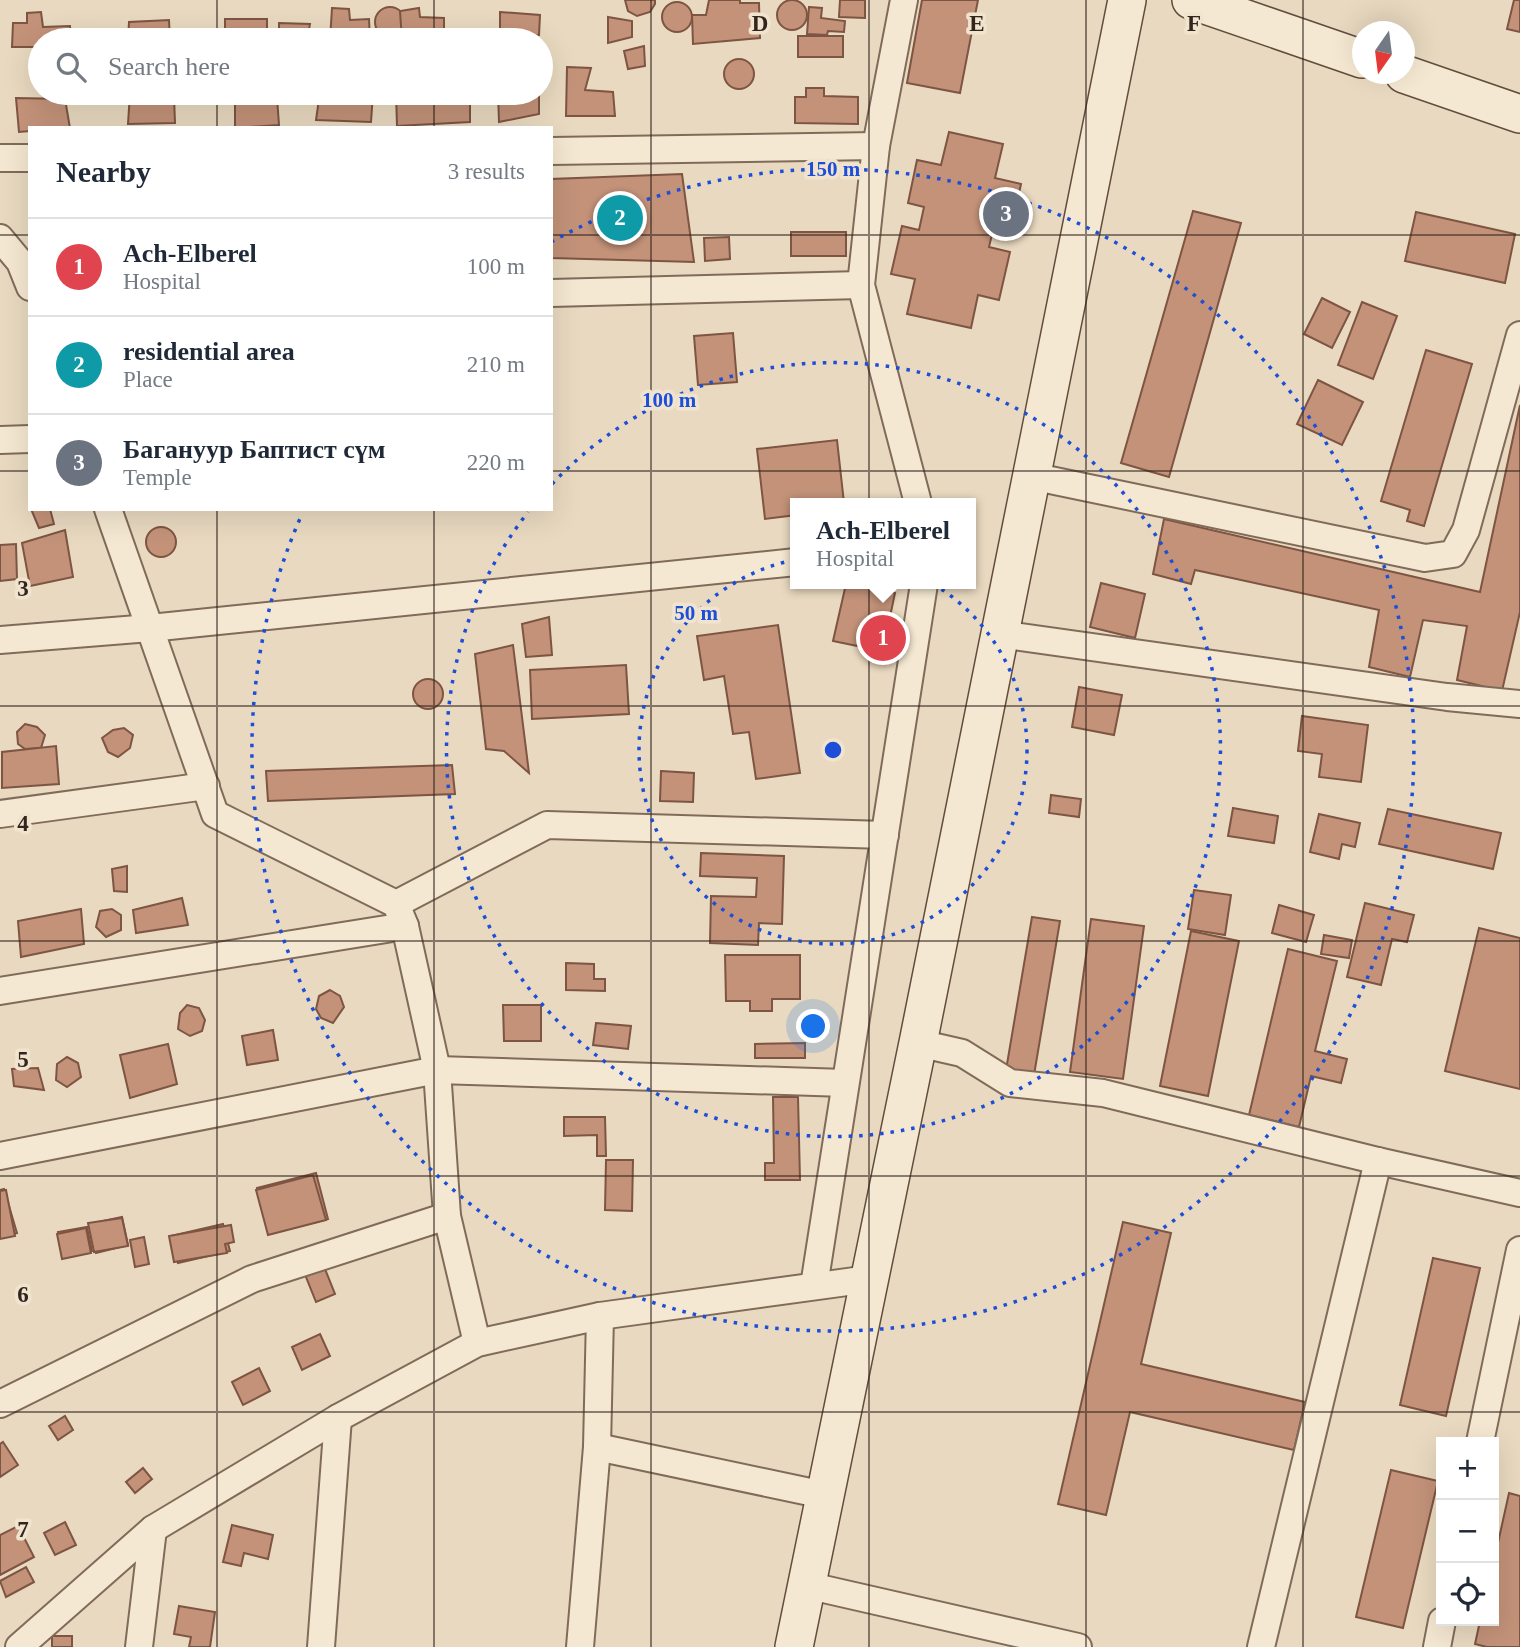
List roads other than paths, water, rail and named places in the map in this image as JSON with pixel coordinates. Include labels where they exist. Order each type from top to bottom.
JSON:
[{"type":"main road","points":[[794,1647],[1127,0]]},
{"type":"main road","points":[[1191,0],[1352,55]]},
{"type":"main road","points":[[1415,78],[1520,114]]},
{"type":"street","points":[[904,0],[876,146],[861,285],[917,498]]},
{"type":"street","points":[[553,151],[876,146]]},
{"type":"street","points":[[0,158],[28,158]]},
{"type":"street","points":[[0,238],[10,262],[28,285]]},
{"type":"street","points":[[553,293],[861,285]]},
{"type":"street","points":[[1031,476],[1425,558],[1453,554],[1466,530],[1520,335]]},
{"type":"street","points":[[0,440],[28,439]]},
{"type":"street","points":[[109,511],[215,814],[401,915],[437,1070],[447,1216],[478,1343]]},
{"type":"street","points":[[0,640],[150,628],[790,563]]},
{"type":"street","points":[[814,1286],[923,589]]},
{"type":"street","points":[[999,634],[1447,697],[1520,704]]},
{"type":"street","points":[[0,814],[206,786]]},
{"type":"street","points":[[0,991],[401,915],[547,825],[885,835]]},
{"type":"street","points":[[918,1044],[962,1054],[1010,1083],[1103,1093],[1520,1193]]},
{"type":"street","points":[[0,1156],[437,1070],[845,1083]]},
{"type":"street","points":[[1261,1647],[1378,1161]]},
{"type":"street","points":[[1,1405],[252,1279],[447,1216]]},
{"type":"street","points":[[1481,1437],[1520,1250]]},
{"type":"street","points":[[19,1647],[153,1529],[338,1418],[478,1343],[600,1316],[869,1279]]},
{"type":"street","points":[[580,1647],[597,1447],[600,1316]]},
{"type":"street","points":[[321,1647],[338,1418]]},
{"type":"street","points":[[597,1447],[824,1495]]},
{"type":"street","points":[[139,1647],[153,1529]]},
{"type":"street","points":[[806,1585],[1078,1647]]},
{"type":"street","points":[[1437,1647],[1441,1626]]},
{"type":"place","name":"Багануур Баптист сүм","points":[[1006,214]]},
{"type":"place","name":"residential area","points":[[620,218]]},
{"type":"place","name":"Ach-Elberel","points":[[883,638]]}]
